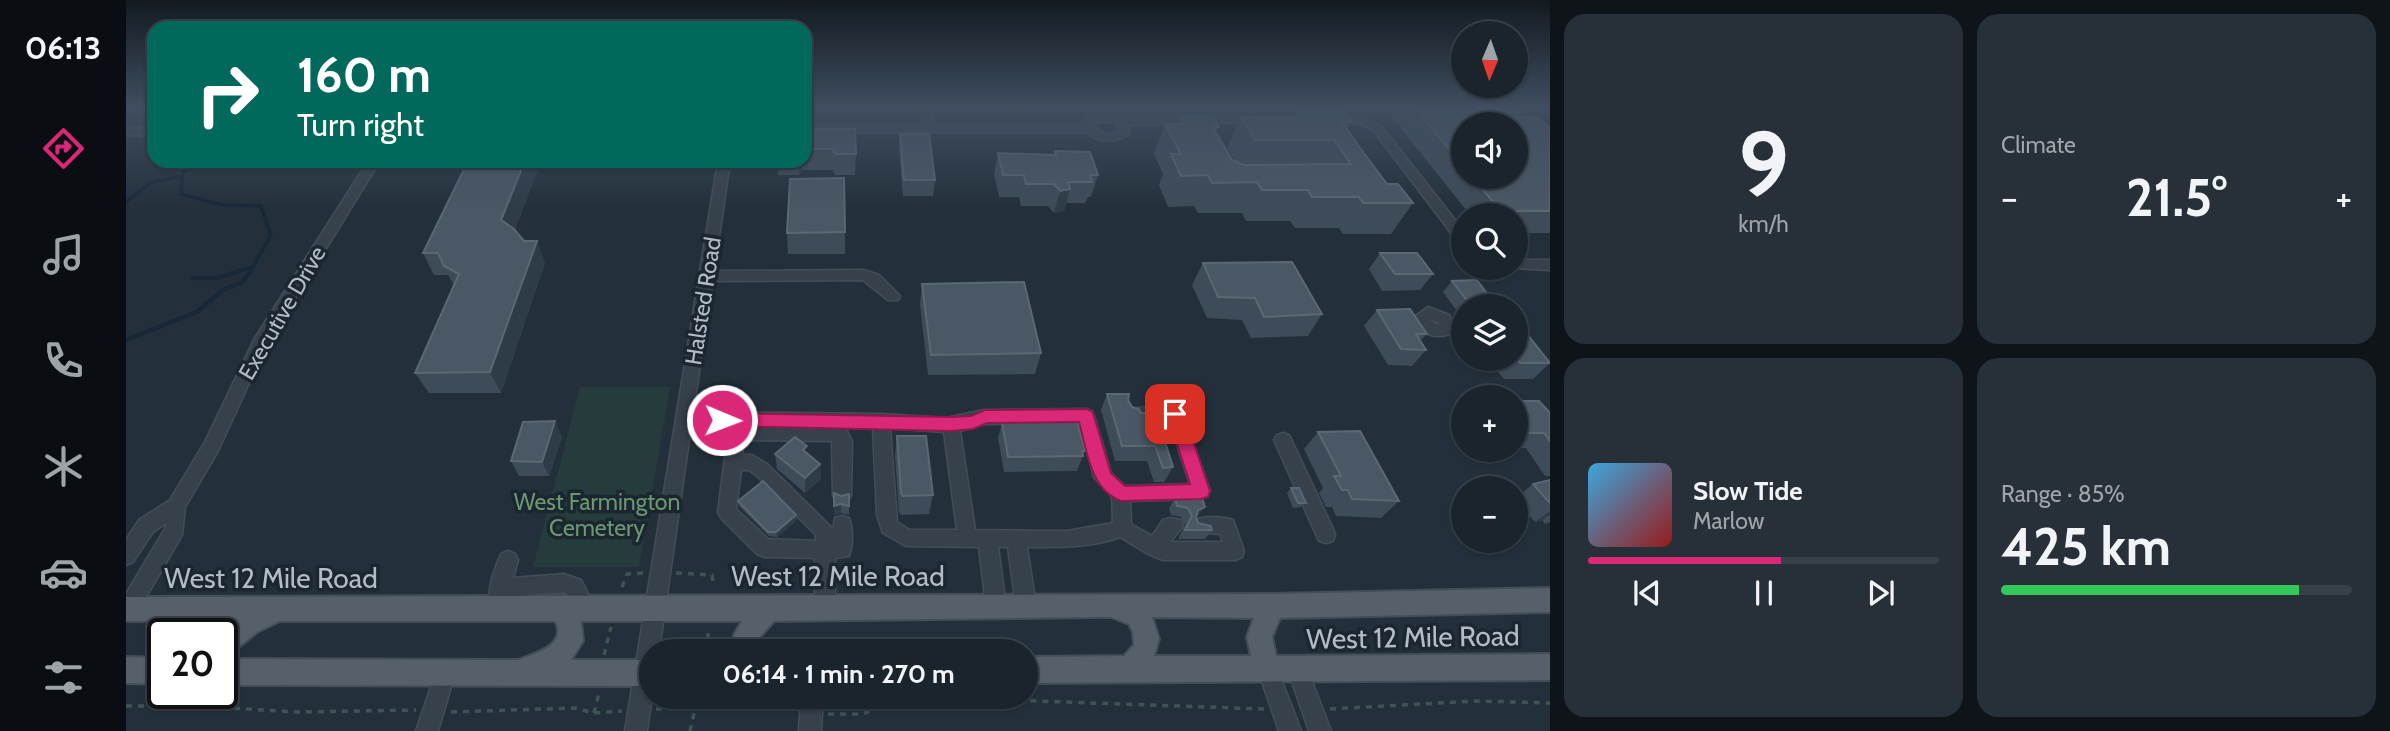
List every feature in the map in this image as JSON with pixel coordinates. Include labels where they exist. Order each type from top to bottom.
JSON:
[{"type":"main road","name":"West 12 Mile Road","points":[[127,609],[282,609],[497,599],[569,610],[1274,606],[1550,600]]},
{"type":"main road","points":[[1110,605],[1138,616],[1148,635],[1145,654],[1126,671]]},
{"type":"main road","points":[[1268,670],[1259,641],[1260,626],[1274,606]]},
{"type":"main road","points":[[238,631],[248,623],[282,609]]},
{"type":"main road","points":[[745,639],[768,609]]},
{"type":"main road","points":[[513,673],[548,662],[562,652],[571,640],[569,610]]},
{"type":"main road","name":"West 12 Mile Road","points":[[1038,670],[1550,667]]},
{"type":"main road","points":[[126,670],[147,671]]},
{"type":"main road","points":[[238,672],[639,673]]},
{"type":"street","points":[[1387,141],[1451,224]]},
{"type":"street","name":"Executive Drive","points":[[126,556],[146,526],[176,506],[212,446],[260,342],[370,168]]},
{"type":"street","name":"Halsted Road","points":[[652,639],[722,168]]},
{"type":"street","points":[[1528,265],[1550,265]]},
{"type":"street","points":[[708,276],[864,275],[874,279],[893,296]]},
{"type":"street","points":[[1121,494],[1201,491],[1175,414],[1131,415]]},
{"type":"street","points":[[685,419],[737,427],[837,427],[881,421],[951,424],[973,423],[985,417],[1086,416],[1103,477],[1121,494],[1122,528]]},
{"type":"street","points":[[881,421],[886,515],[890,527],[906,538],[1067,539],[1102,535],[1122,528]]},
{"type":"street","points":[[951,424],[967,537]]},
{"type":"street","points":[[737,427],[727,512],[764,548],[834,550]]},
{"type":"street","points":[[837,427],[843,442],[842,495]]},
{"type":"street","points":[[1283,440],[1326,536]]},
{"type":"street","points":[[733,463],[752,463],[761,469],[825,532],[834,550]]},
{"type":"street","name":"Executive Drive","points":[[127,609],[175,528],[176,506]]},
{"type":"street","points":[[825,608],[834,550],[842,524]]},
{"type":"street","points":[[1155,548],[1170,526],[1174,526]]},
{"type":"street","points":[[1122,528],[1163,551],[1235,551],[1226,526],[1201,526]]},
{"type":"street","points":[[987,538],[996,606]]},
{"type":"street","points":[[1016,538],[1026,606]]},
{"type":"street","points":[[497,599],[508,561]]},
{"type":"street","points":[[1268,670],[1290,731]]},
{"type":"street","points":[[1298,670],[1320,731]]},
{"type":"street","points":[[430,721],[445,673]]},
{"type":"street","name":"Halsted Road","points":[[636,731],[641,709]]},
{"type":"path","points":[[624,580],[626,574],[639,573]]},
{"type":"path","points":[[700,574],[712,575],[714,587]]},
{"type":"path","points":[[594,713],[606,643],[616,609]]},
{"type":"path","points":[[811,713],[862,713],[888,705],[1007,700],[1283,708]]},
{"type":"path","points":[[1312,708],[1349,709],[1476,701],[1550,703]]},
{"type":"path","points":[[126,706],[197,706],[430,721],[457,713],[575,708],[594,713],[610,712]]},
{"type":"path","points":[[691,731],[697,709]]},
{"type":"green space","name":"West Farmington Cemetery","points":[[580,387],[670,387],[639,567],[533,567]]},
{"type":"building","points":[[812,141],[855,141],[856,154],[835,154],[833,149],[812,149]]},
{"type":"building","points":[[901,141],[930,141],[935,180],[904,180]]},
{"type":"building","points":[[1174,141],[1221,141],[1232,160],[1244,165],[1351,164],[1335,141],[1355,141],[1387,184],[1398,184],[1413,203],[1363,203],[1359,197],[1312,197],[1308,190],[1262,190],[1257,182],[1212,183],[1208,175],[1181,176],[1171,154],[1181,154]]},
{"type":"building","points":[[1442,141],[1451,141],[1451,152]]},
{"type":"building","points":[[1528,141],[1550,141],[1550,211],[1528,211],[1528,203],[1494,203],[1482,189],[1528,189]]},
{"type":"building","points":[[1055,151],[1090,152],[1098,175],[1090,175],[1092,182],[1068,182],[1070,189],[1060,191],[1054,184],[1026,184],[1024,175],[1003,175],[998,153],[1056,155]]},
{"type":"building","points":[[465,168],[522,168],[501,220],[514,229],[524,241],[537,241],[490,372],[415,373],[459,274],[444,266],[438,253],[423,253]]},
{"type":"building","points":[[844,178],[845,232],[787,233],[790,179]]},
{"type":"building","points":[[1380,253],[1417,253],[1433,274],[1395,274]]},
{"type":"building","points":[[1292,262],[1322,314],[1264,317],[1255,298],[1218,297],[1203,263]]},
{"type":"building","points":[[1477,280],[1487,294],[1462,294],[1452,281]]},
{"type":"building","points":[[1024,282],[1041,353],[931,355],[922,284]]},
{"type":"building","points":[[1410,309],[1427,334],[1416,334],[1426,350],[1401,349],[1377,310]]},
{"type":"building","points":[[1528,335],[1550,363],[1528,363]]},
{"type":"building","points":[[1107,394],[1129,394],[1128,400],[1132,407],[1139,409],[1141,413],[1156,413],[1173,467],[1163,468],[1155,446],[1122,446]]},
{"type":"building","points":[[1528,401],[1539,401],[1550,413],[1550,441],[1544,433],[1528,433]]},
{"type":"building","points":[[555,421],[542,462],[511,461],[523,422]]},
{"type":"building","points":[[1077,421],[1085,451],[1082,451],[1083,456],[1008,457],[1002,422]]},
{"type":"building","points":[[1360,431],[1399,501],[1352,499],[1348,490],[1342,490],[1334,476],[1341,476],[1318,432]]},
{"type":"building","points":[[897,436],[926,436],[933,495],[903,496],[901,493]]},
{"type":"building","points":[[795,437],[807,446],[803,450],[820,464],[805,478],[775,454]]},
{"type":"building","points":[[1550,480],[1550,503],[1533,484]]},
{"type":"building","points":[[763,481],[796,515],[776,532],[768,532],[738,501]]},
{"type":"building","points":[[1291,488],[1299,488],[1306,503],[1298,503]]},
{"type":"building","points":[[834,493],[841,496],[849,494],[849,506],[834,506]]},
{"type":"building","points":[[1175,498],[1202,498],[1205,507],[1198,510],[1196,517],[1198,523],[1211,526],[1212,530],[1185,530],[1192,516],[1188,508],[1177,506]]},
{"type":"waterway","points":[[182,176],[186,168]]},
{"type":"waterway","points":[[126,202],[150,183],[182,176]]},
{"type":"waterway","points":[[182,176],[181,194],[223,205],[261,206],[271,235],[253,266]]},
{"type":"waterway","points":[[234,273],[253,266]]},
{"type":"waterway","points":[[249,273],[253,266]]},
{"type":"waterway","points":[[193,278],[218,278],[239,271]]},
{"type":"waterway","points":[[126,340],[197,312],[223,290],[242,282],[251,271]]},
{"type":"route","points":[[722,420],[951,424],[973,423],[985,417],[1086,416],[1103,477],[1121,494],[1201,491],[1175,414]]}]
